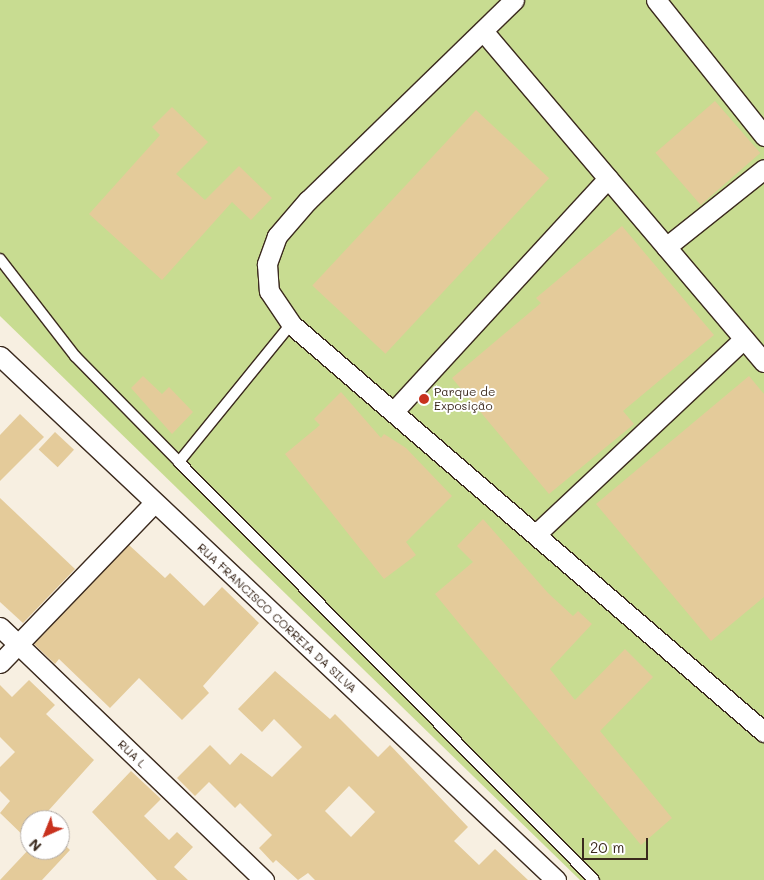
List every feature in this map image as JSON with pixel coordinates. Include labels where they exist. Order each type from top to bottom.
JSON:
[{"type":"street","points":[[514,0],[308,200],[277,236],[267,264],[270,291],[291,324],[764,732]]},
{"type":"street","points":[[656,0],[764,136]]},
{"type":"street","points":[[483,31],[764,362]]},
{"type":"street","points":[[666,247],[764,169]]},
{"type":"street","points":[[394,411],[608,178]]},
{"type":"street","points":[[536,534],[744,339]]},
{"type":"street","name":"RUA FRANCISCO CORREIA DA SILVA","points":[[0,356],[556,880]]},
{"type":"street","points":[[0,663],[154,503]]},
{"type":"street","name":"RUA L","points":[[0,628],[264,880]]},
{"type":"lane","points":[[0,260],[75,356],[594,880]]},
{"type":"lane","points":[[179,462],[291,324]]},
{"type":"green space","name":"Parque de Exposição","points":[[0,0],[764,0],[764,880],[580,880],[0,316]]},
{"type":"building","points":[[715,101],[760,153],[701,205],[655,153]]},
{"type":"building","points":[[172,107],[208,142],[176,174],[205,200],[239,166],[272,198],[251,220],[232,202],[162,280],[89,214],[160,135],[152,127]]},
{"type":"building","points":[[476,110],[549,178],[385,354],[312,286]]},
{"type":"building","points":[[622,226],[714,335],[623,411],[634,424],[549,494],[452,378],[541,303],[536,298]]},
{"type":"building","points":[[143,376],[162,394],[169,387],[193,412],[172,434],[131,388]]},
{"type":"building","points":[[749,376],[764,394],[764,597],[711,641],[596,504]]},
{"type":"building","points":[[341,392],[381,438],[384,434],[406,448],[452,496],[406,542],[416,555],[384,579],[285,454],[320,425],[314,419]]},
{"type":"building","points":[[20,414],[44,437],[0,481],[0,435]]},
{"type":"building","points":[[55,432],[74,450],[58,467],[39,450]]},
{"type":"building","points":[[0,498],[75,569],[23,623],[0,602]]},
{"type":"building","points":[[483,519],[548,593],[573,616],[578,611],[592,624],[550,669],[575,700],[625,649],[653,677],[600,731],[672,818],[641,845],[435,594],[473,562],[457,546]]},
{"type":"building","points":[[129,545],[165,578],[170,573],[204,606],[222,587],[259,623],[203,686],[209,693],[182,720],[139,678],[110,708],[59,659],[55,664],[34,644]]},
{"type":"building","points":[[275,671],[330,719],[335,714],[378,757],[390,745],[468,827],[454,841],[479,865],[495,849],[528,880],[315,880],[308,873],[298,880],[276,860],[273,863],[259,848],[272,835],[240,803],[235,808],[209,782],[195,796],[177,778],[210,745],[230,765],[241,753],[272,777],[302,747],[274,719],[262,732],[238,709]],"holes":[[[349,786],[375,812],[351,837],[325,811]]]},
{"type":"building","points":[[29,680],[55,705],[46,714],[94,760],[49,810],[20,810],[20,832],[0,813],[10,801],[0,791],[0,767],[15,752],[0,737],[0,685],[12,697]]},
{"type":"building","points":[[131,771],[161,799],[144,816],[169,840],[177,832],[193,847],[174,867],[188,880],[157,880],[92,812]]},
{"type":"building","points":[[20,859],[61,860],[42,880],[0,880]]},
{"type":"place","name":"Parque de Exposição","points":[[424,399]]}]
